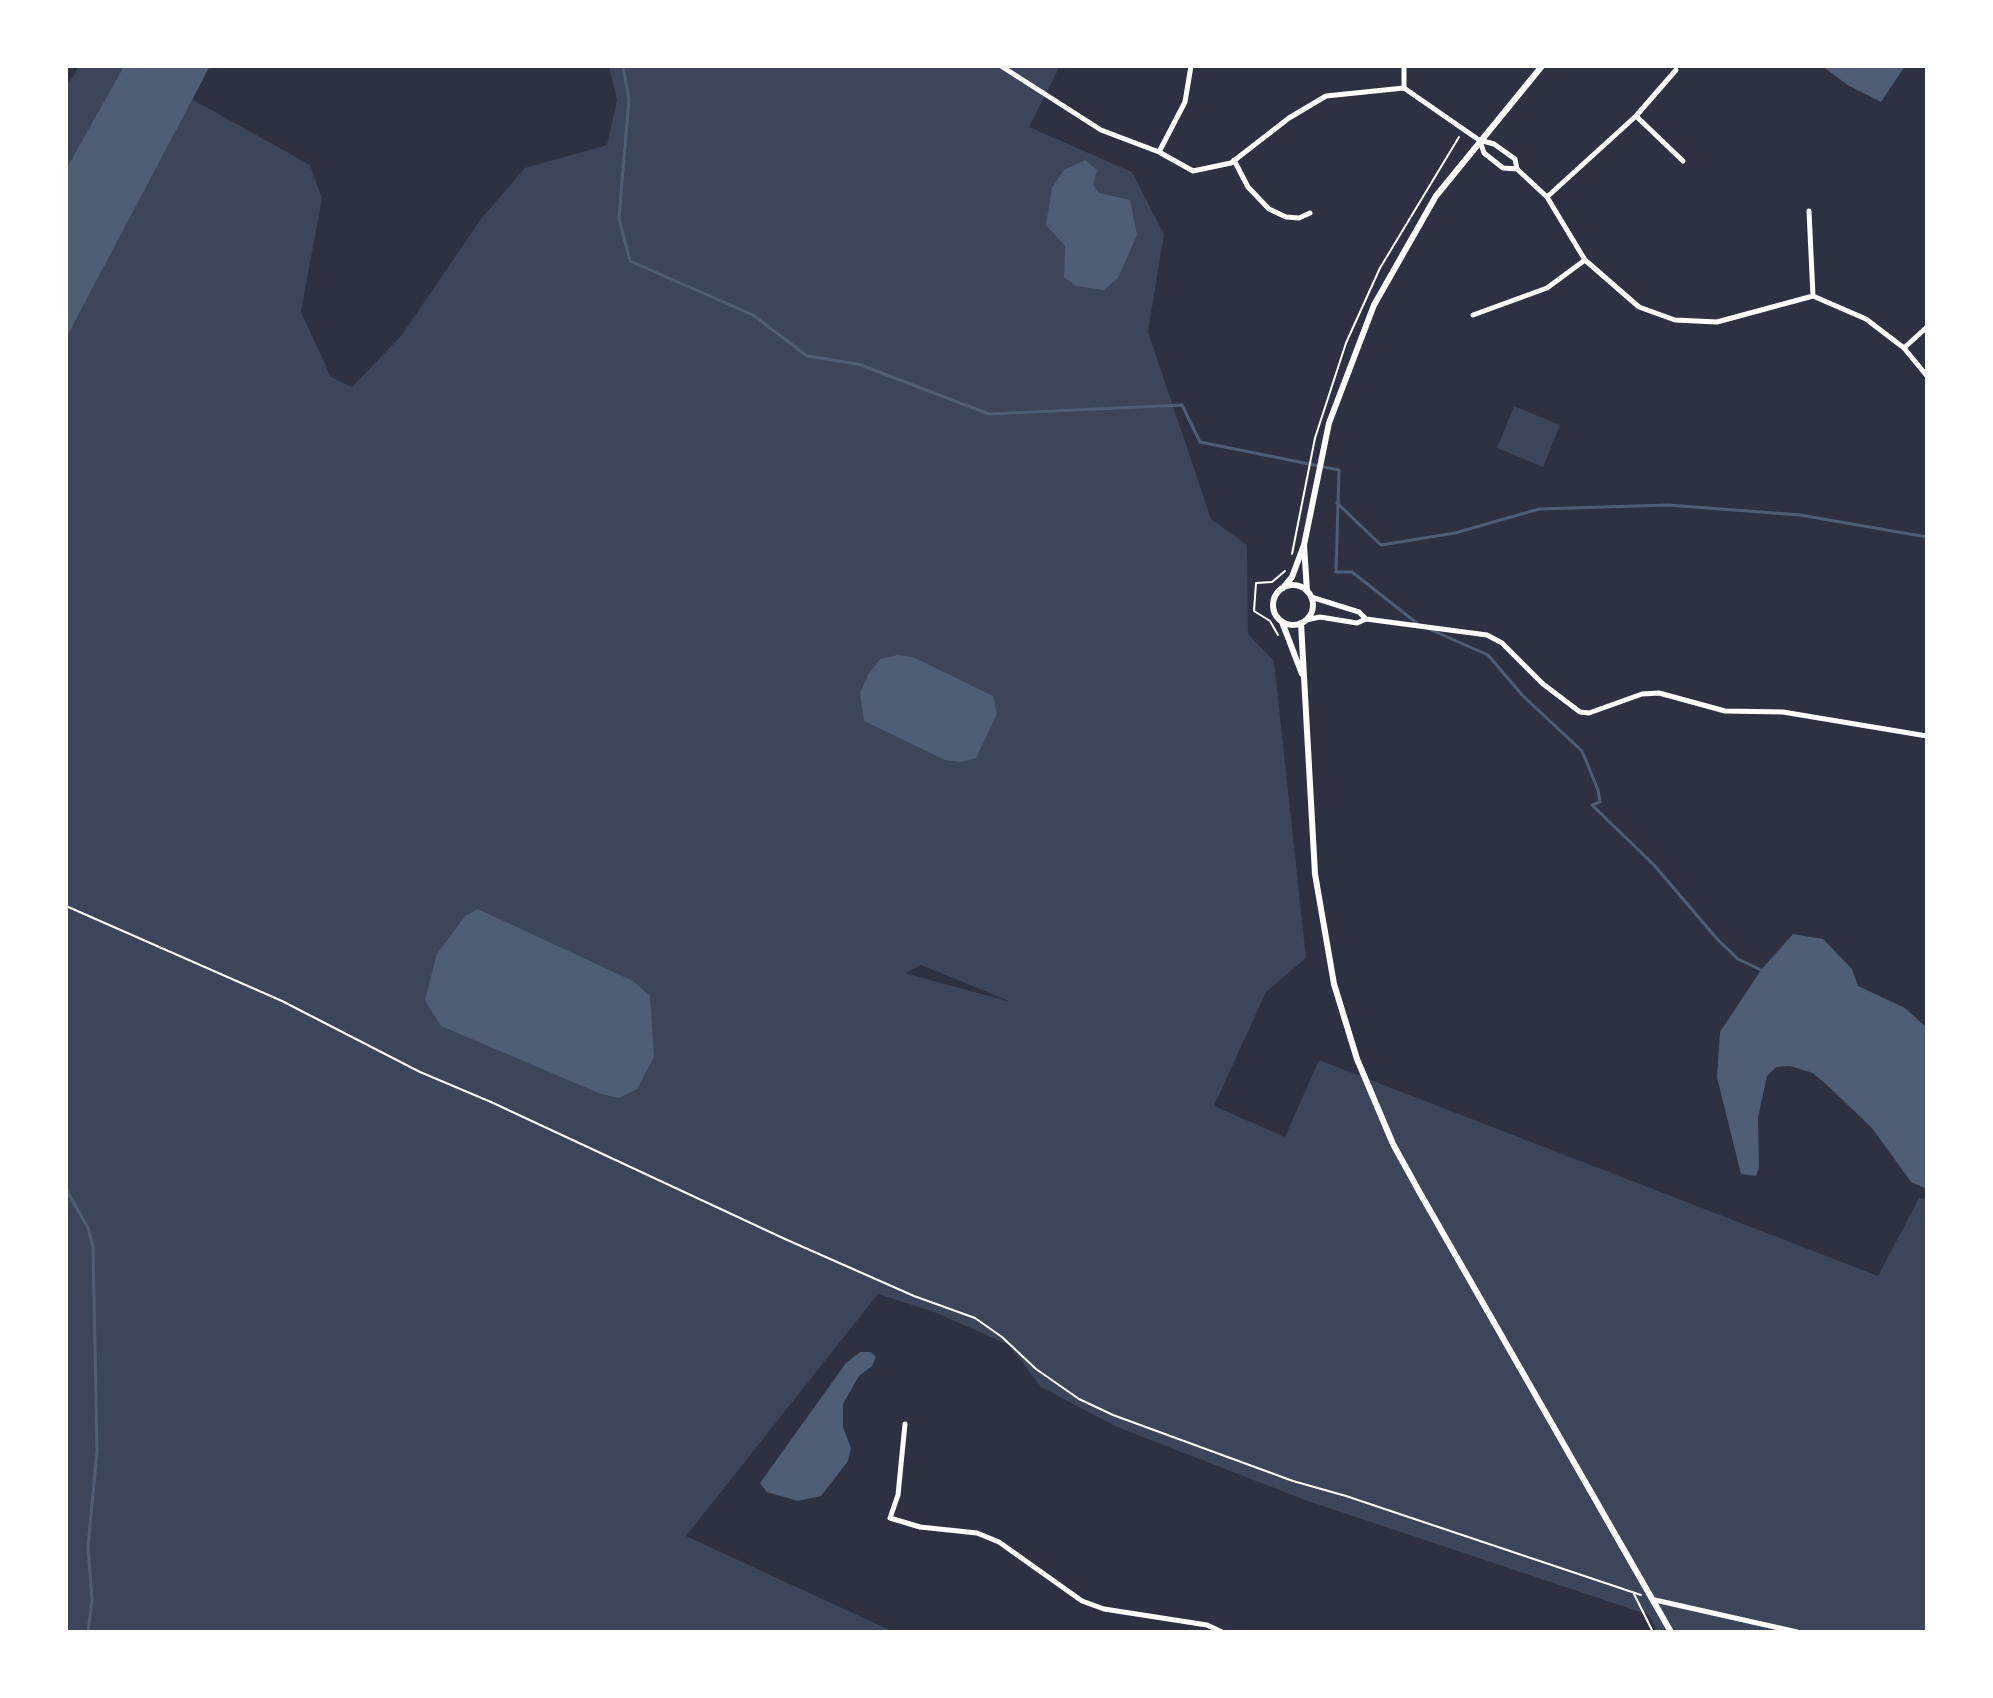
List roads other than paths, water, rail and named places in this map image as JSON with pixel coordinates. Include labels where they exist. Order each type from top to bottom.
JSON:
[{"type":"street","points":[[1001,66],[1101,130],[1159,152],[1193,171],[1234,160],[1289,118],[1326,96],[1404,88],[1479,140],[1494,144],[1515,159],[1517,169],[1547,197],[1585,260],[1639,307],[1675,320],[1717,322],[1813,296],[1866,319],[1904,348],[1927,376]]},
{"type":"street","points":[[1159,152],[1185,102],[1191,66]]},
{"type":"street","points":[[1404,66],[1404,88]]},
{"type":"street","points":[[1542,66],[1436,196],[1405,245],[1374,305],[1325,422],[1309,495],[1304,545],[1312,609],[1303,622],[1312,855],[1334,984],[1357,1059],[1393,1144],[1671,1632]]},
{"type":"street","points":[[1547,197],[1636,116],[1676,70]]},
{"type":"street","points":[[1636,116],[1683,161]]},
{"type":"street","points":[[1479,140],[1484,153],[1503,168],[1517,169]]},
{"type":"street","points":[[1234,160],[1248,187],[1269,209],[1286,217],[1299,218],[1310,213]]},
{"type":"street","points":[[1809,211],[1813,296]]},
{"type":"street","points":[[1473,315],[1547,288],[1585,260]]},
{"type":"street","points":[[1904,348],[1927,327]]},
{"type":"street","points":[[1303,678],[1273,605],[1292,577],[1304,545]]},
{"type":"street","points":[[1283,588],[1296,585],[1309,594],[1359,612],[1366,619]]},
{"type":"street","points":[[1282,622],[1303,622],[1320,617],[1357,623],[1366,619],[1487,635],[1502,643],[1552,692],[1580,712],[1589,713],[1642,694],[1659,693],[1725,711],[1783,712],[1927,736]]},
{"type":"street","points":[[905,1424],[898,1495],[890,1518],[920,1527],[977,1533],[1021,1556],[1082,1601],[1104,1609],[1207,1625],[1222,1632]]},
{"type":"street","points":[[1655,1600],[1797,1632]]},
{"type":"waterway","points":[[623,66],[629,99],[619,218],[630,261],[753,315],[807,356],[858,364],[989,414],[1182,405],[1200,442],[1339,470],[1336,572],[1352,572],[1418,624]]},
{"type":"waterway","points":[[1337,503],[1381,545],[1455,533],[1539,509],[1668,505],[1800,515],[1927,537]]},
{"type":"waterway","points":[[1429,629],[1488,655],[1523,696],[1582,751],[1598,790],[1600,802],[1592,805],[1654,865],[1718,940],[1738,959],[1761,970]]},
{"type":"waterway","points":[[66,1189],[88,1228],[93,1247],[97,1451],[88,1547],[92,1600],[88,1632]]}]
